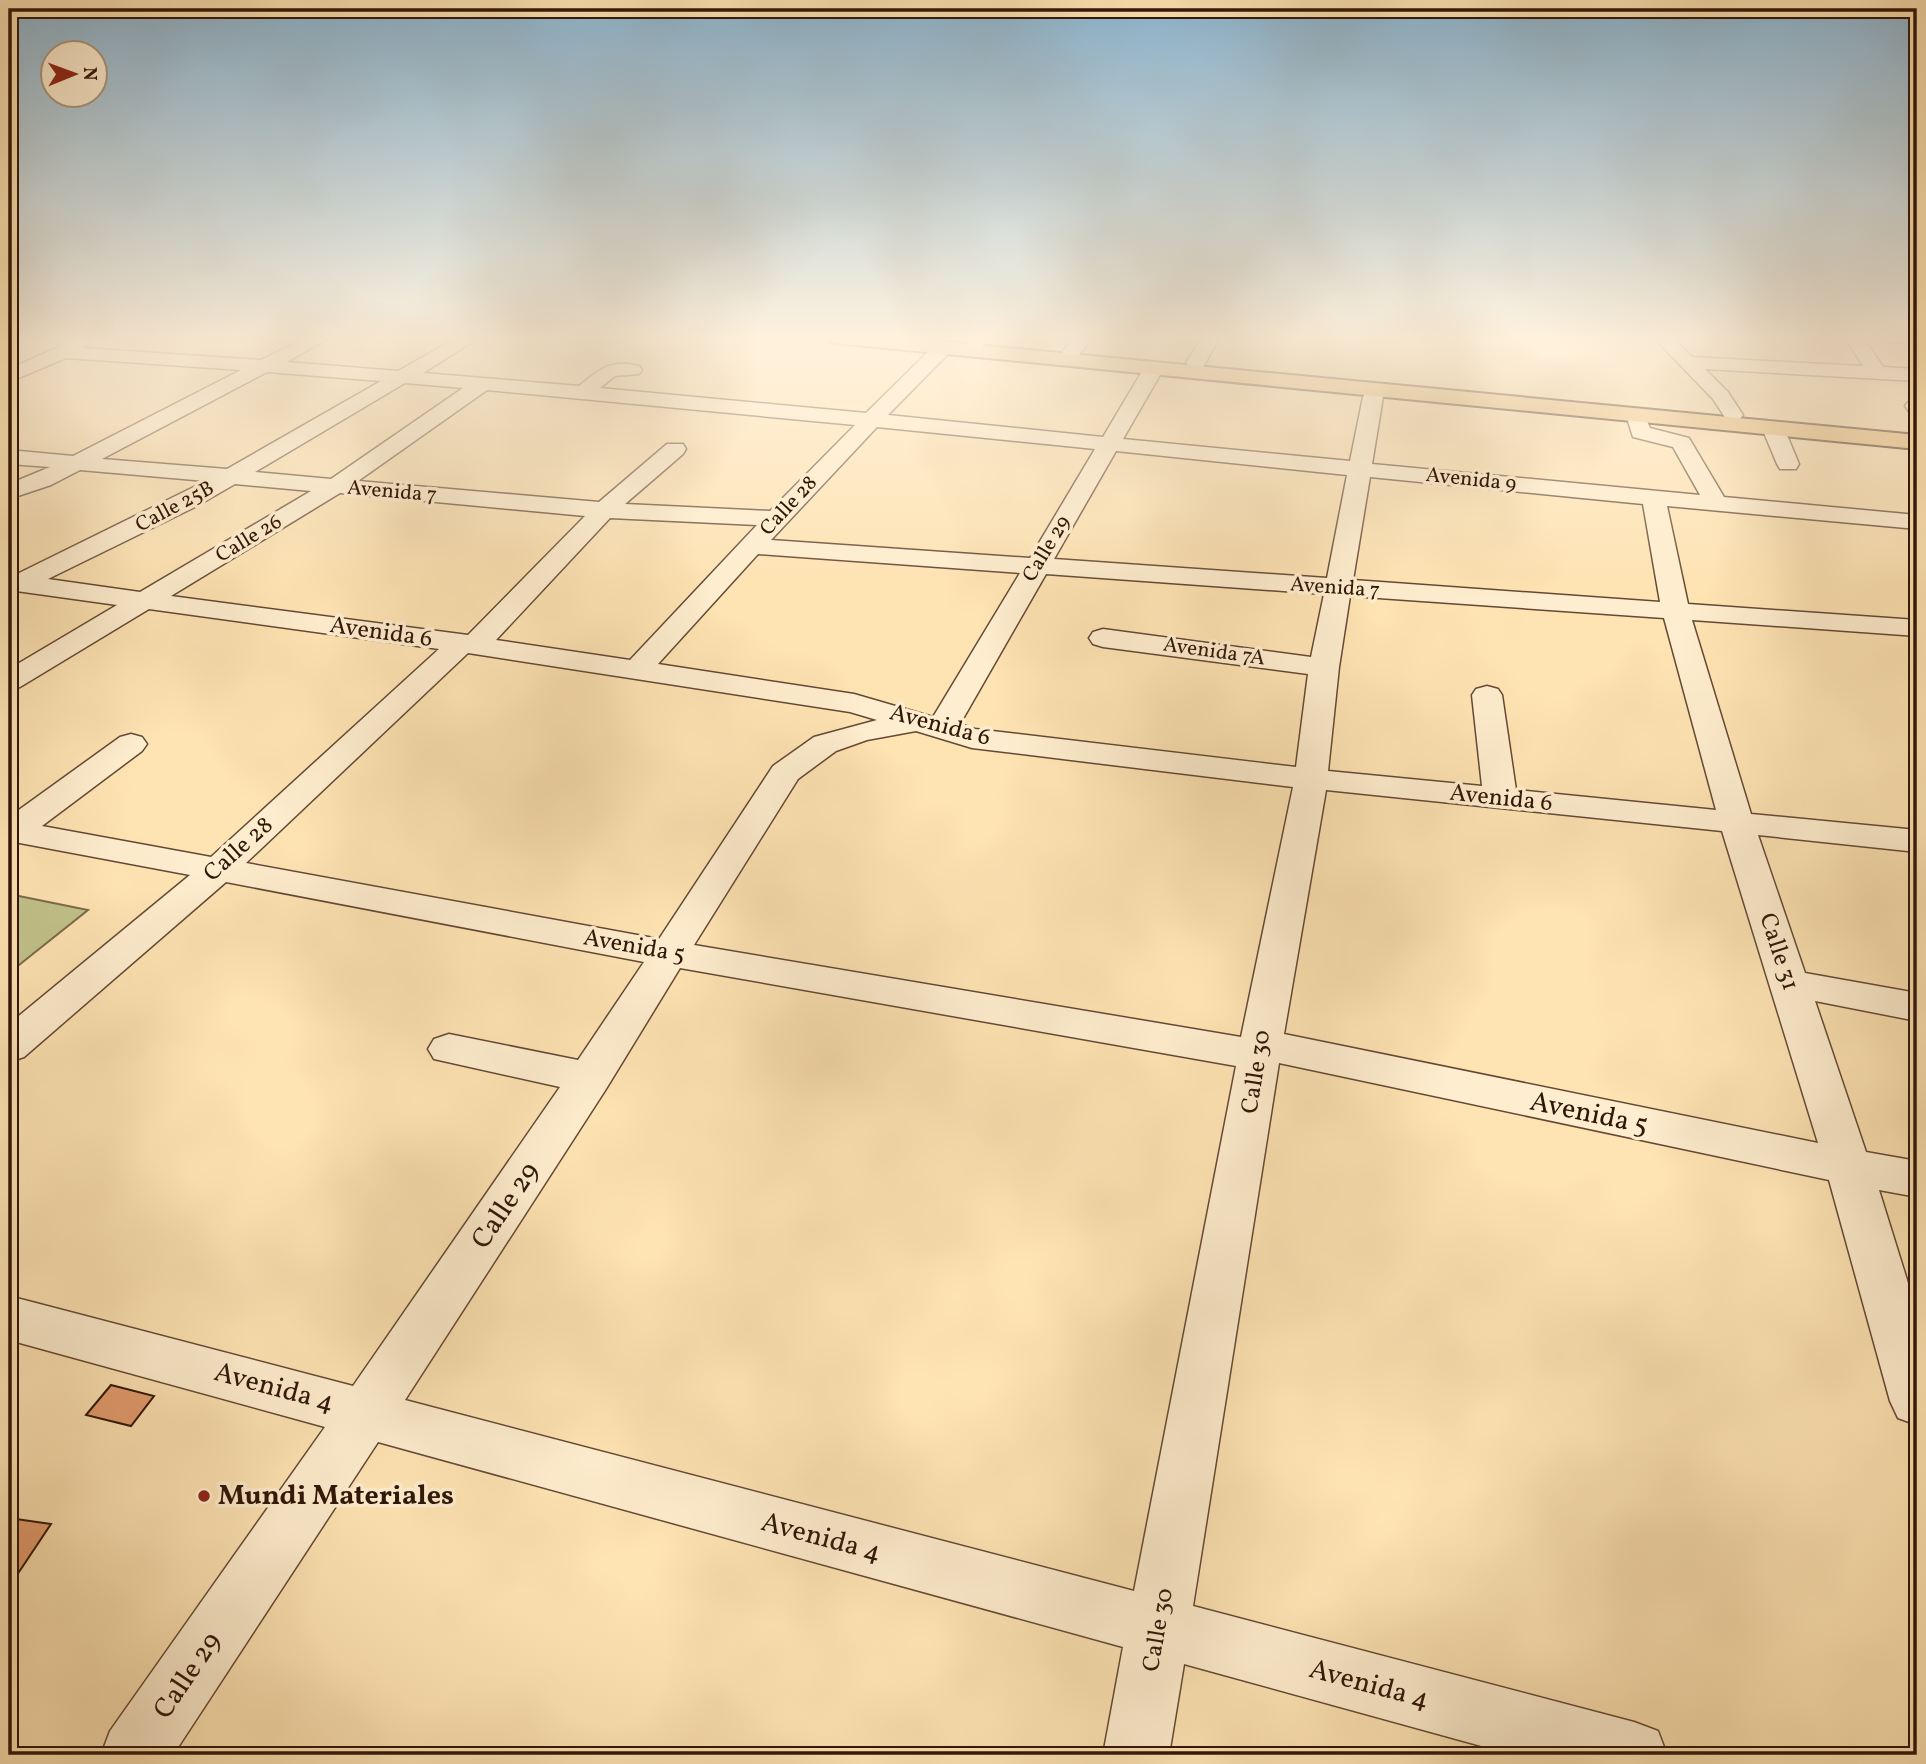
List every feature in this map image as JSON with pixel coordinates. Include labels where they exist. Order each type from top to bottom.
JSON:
[{"type":"main road","points":[[1684,419],[1917,442]]},
{"type":"main road","points":[[1780,419],[1917,432]]},
{"type":"street","points":[[9,492],[43,480],[163,419]]},
{"type":"street","name":"Calle 25B","points":[[14,582],[134,530],[327,419]]},
{"type":"street","name":"Calle 26","points":[[9,681],[334,487],[431,419]]},
{"type":"street","name":"Calle 28","points":[[637,670],[777,519],[875,419]]},
{"type":"street","name":"Avenida 9","points":[[878,419],[1654,499],[1917,522]]},
{"type":"street","name":"Calle 29","points":[[134,1755],[368,1413],[590,1079],[785,773],[842,738],[930,726],[1037,565],[1125,419]]},
{"type":"street","name":"Calle 30","points":[[1136,1755],[1311,779],[1324,667],[1369,419]]},
{"type":"street","points":[[1637,419],[1641,432],[1681,443],[1717,505]]},
{"type":"street","points":[[1681,419],[1686,438],[1681,443]]},
{"type":"street","points":[[1773,428],[1787,464]]},
{"type":"street","name":"Calle 28","points":[[9,1047],[217,872],[468,644],[604,510],[675,449]]},
{"type":"street","name":"Avenida 7","points":[[9,457],[604,510],[777,519]]},
{"type":"street","name":"Calle 31","points":[[1654,499],[1676,612],[1737,824],[1848,1166],[1917,1401]]},
{"type":"street","name":"Avenida 7","points":[[753,546],[1917,628]]},
{"type":"street","name":"Avenida 6","points":[[14,582],[468,644],[854,703],[972,738],[1311,779],[1917,841]]},
{"type":"street","name":"Avenida 7A","points":[[1103,638],[1324,667]]},
{"type":"street","points":[[1487,695],[1500,799]]},
{"type":"street","points":[[11,831],[131,744]]},
{"type":"street","name":"Avenida 5","points":[[11,831],[217,872],[670,954],[1261,1049],[1917,1179]]},
{"type":"street","points":[[1788,983],[1917,1007]]},
{"type":"street","points":[[449,1049],[590,1079]]},
{"type":"street","name":"Avenida 4","points":[[9,1318],[1634,1755]]},
{"type":"green space","points":[[9,894],[88,910],[9,973]]},
{"type":"building","points":[[111,1385],[154,1396],[131,1426],[86,1415]]},
{"type":"building","points":[[9,1518],[51,1524],[9,1587]]},
{"type":"place","name":"Mundi Materiales","points":[[204,1496]]}]
